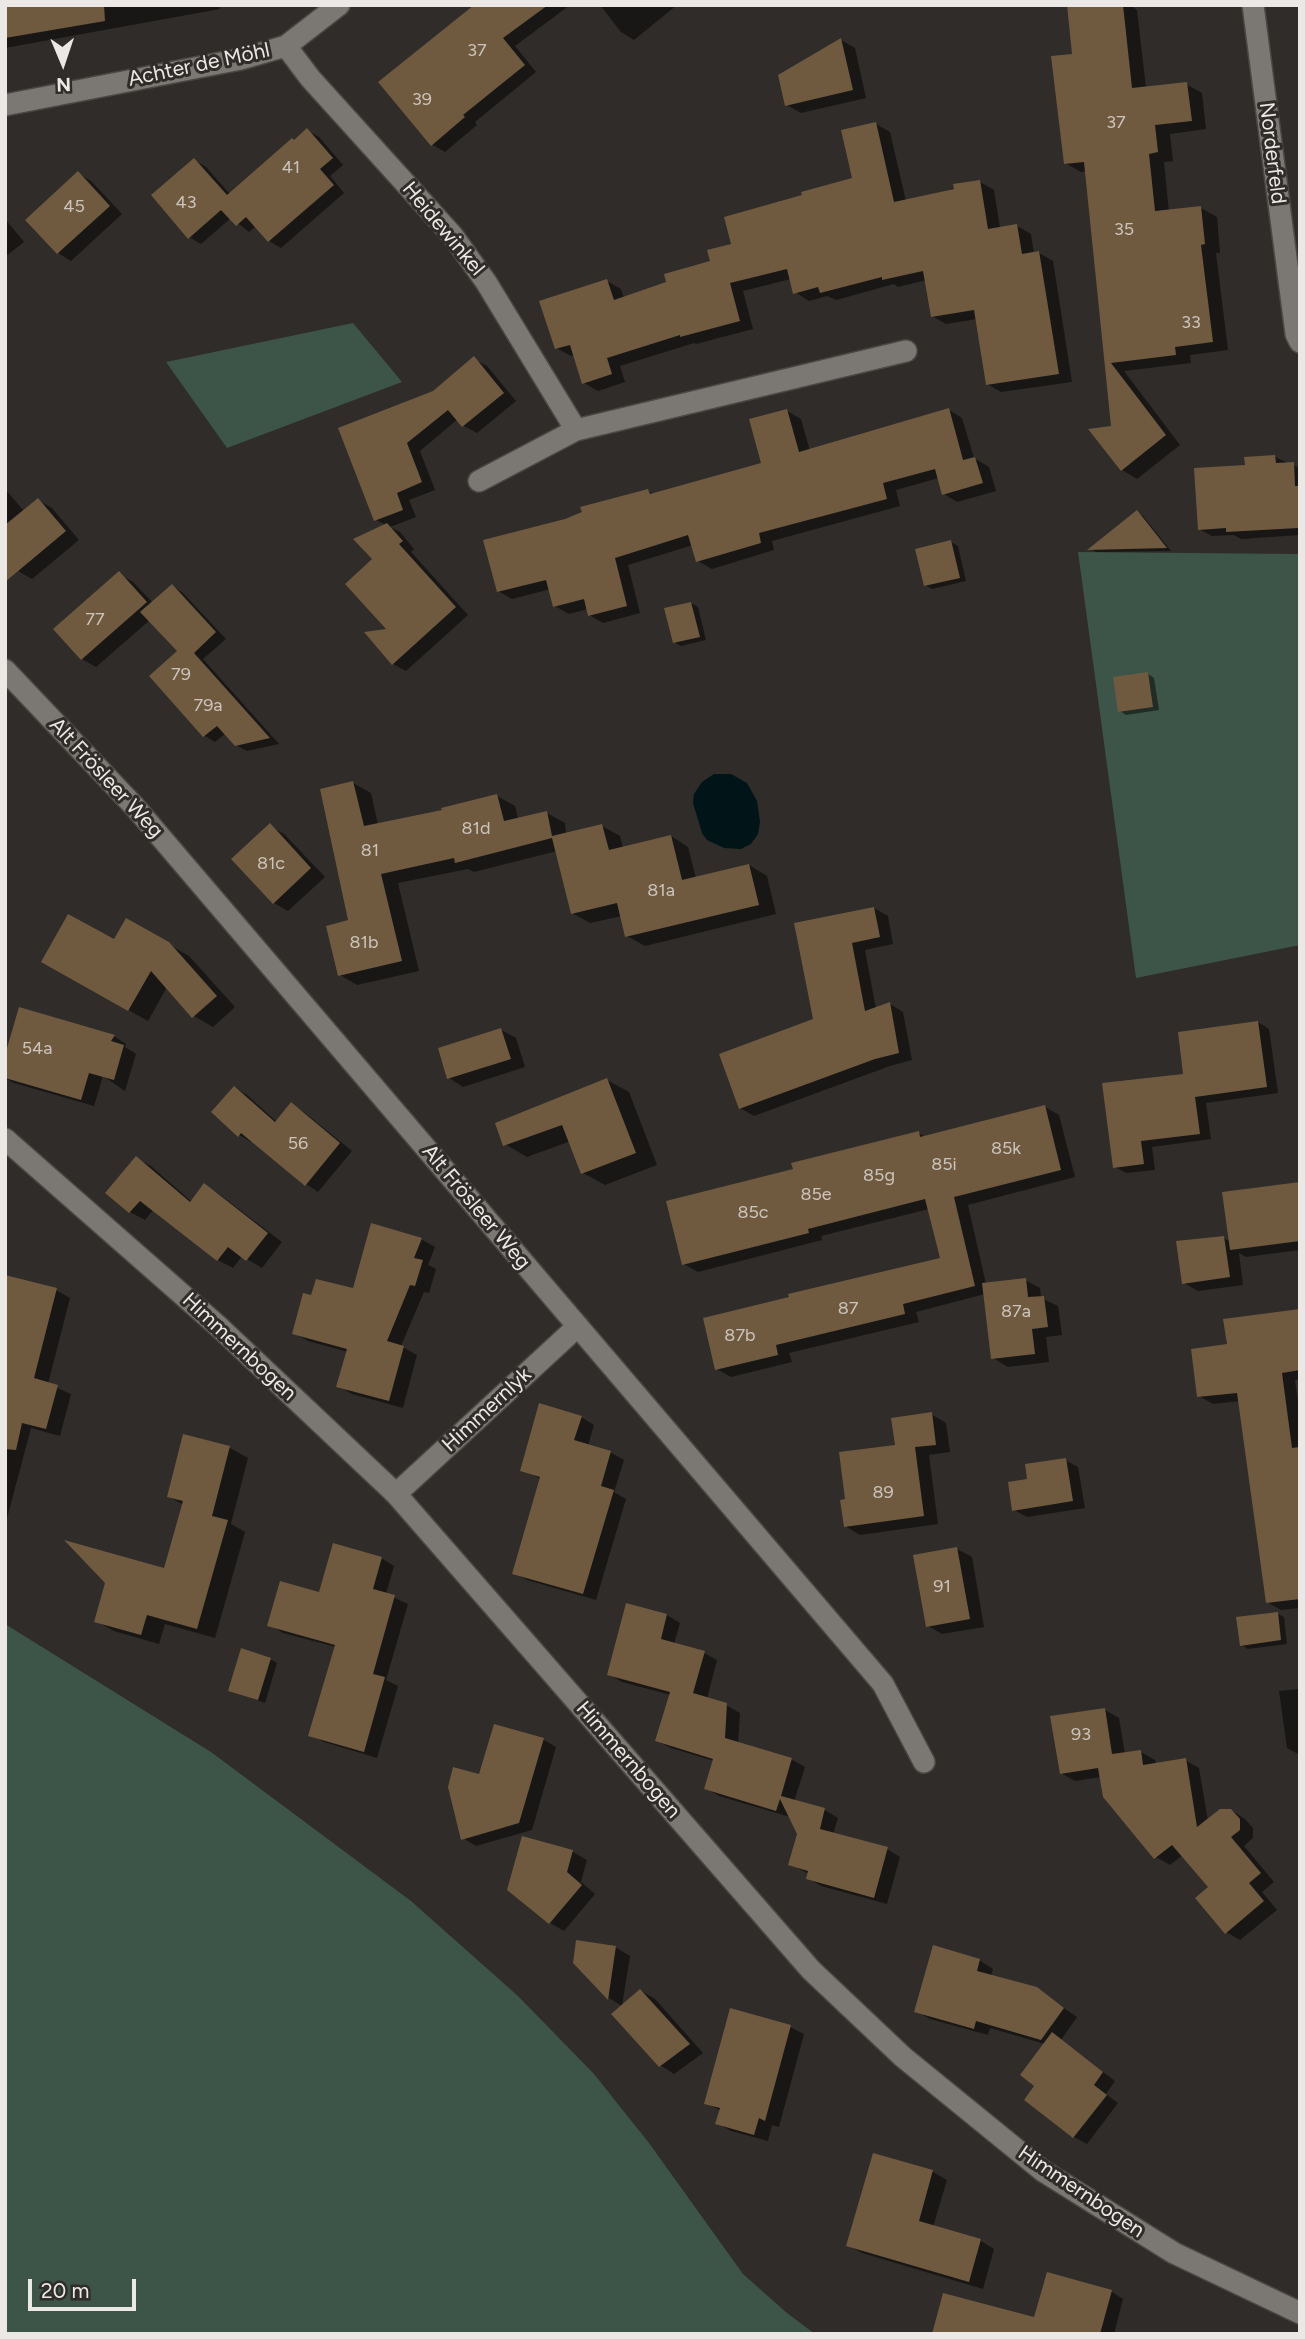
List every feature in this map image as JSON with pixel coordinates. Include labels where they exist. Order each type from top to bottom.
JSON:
[{"type":"street","name":"Achter de Möhl","points":[[5,105],[241,59],[286,46],[340,5]]},
{"type":"street","name":"Norderfeld","points":[[1253,5],[1296,334],[1300,342]]},
{"type":"street","name":"Heidewinkel","points":[[286,46],[310,78],[453,236],[486,282],[576,430]]},
{"type":"street","points":[[479,481],[576,430],[906,351]]},
{"type":"street","name":"Alt Frösleer Weg","points":[[5,670],[135,807],[883,1684],[924,1762]]},
{"type":"street","name":"Himmernbogen","points":[[5,1139],[218,1326],[396,1494],[811,1970],[904,2057],[1043,2171],[1174,2253],[1300,2313]]},
{"type":"street","name":"Himmernlyk","points":[[396,1494],[578,1326]]},
{"type":"green space","points":[[353,323],[402,382],[227,448],[166,362]]},
{"type":"green space","points":[[1078,552],[1300,554],[1300,945],[1136,978]]},
{"type":"green space","points":[[5,1624],[211,1752],[411,1901],[518,1996],[594,2074],[649,2143],[743,2274],[815,2334],[5,2334]]},
{"type":"shaded area","points":[[714,774],[731,774],[747,783],[757,801],[760,822],[758,834],[751,844],[741,849],[724,848],[707,840],[702,833],[693,803],[694,794],[702,782]]},
{"type":"building","points":[[5,5],[104,5],[105,21],[5,38]]},
{"type":"building","points":[[474,5],[548,5],[503,38],[525,65],[463,115],[465,117],[431,146],[378,82]]},
{"type":"building","points":[[1067,5],[1123,5],[1132,88],[1187,82],[1192,121],[1155,125],[1158,152],[1149,154],[1155,211],[1201,206],[1205,244],[1201,245],[1213,342],[1175,347],[1176,355],[1111,363],[1166,435],[1121,471],[1088,429],[1111,426],[1084,162],[1064,164],[1051,56],[1072,54]]},
{"type":"building","points":[[841,38],[853,90],[785,106],[778,75]]},
{"type":"building","points":[[876,122],[894,202],[954,189],[953,184],[980,180],[988,229],[1017,224],[1022,254],[1039,251],[1059,374],[986,385],[974,310],[931,317],[923,271],[882,280],[882,277],[820,293],[818,287],[793,294],[787,269],[730,283],[740,321],[680,335],[607,358],[612,374],[582,384],[570,345],[555,349],[539,301],[607,279],[614,300],[666,282],[664,274],[710,261],[707,250],[731,244],[724,217],[852,178],[841,130]]},
{"type":"building","points":[[307,128],[333,158],[320,169],[334,185],[268,242],[246,217],[236,226],[221,210],[188,239],[151,195],[194,158],[227,195]]},
{"type":"building","points":[[78,171],[110,206],[57,254],[25,220]]},
{"type":"building","points":[[474,356],[504,393],[462,427],[448,410],[407,443],[422,482],[397,493],[403,510],[374,521],[338,428],[433,391]]},
{"type":"building","points":[[949,408],[963,460],[975,457],[983,483],[942,495],[935,469],[883,483],[887,499],[759,533],[761,543],[696,562],[688,535],[615,558],[627,606],[588,616],[584,599],[553,607],[546,580],[497,592],[483,540],[565,519],[582,512],[580,507],[648,489],[650,494],[761,463],[749,419],[787,409],[799,452]]},
{"type":"building","points":[[1275,455],[1276,463],[1294,462],[1295,486],[1300,486],[1298,528],[1226,532],[1226,528],[1198,530],[1194,468],[1245,465],[1244,457]]},
{"type":"building","points":[[38,498],[66,531],[5,582],[5,525]]},
{"type":"building","points":[[1137,510],[1167,548],[1087,550]]},
{"type":"building","points":[[387,523],[403,541],[399,544],[456,607],[392,665],[364,632],[386,629],[345,584],[372,559],[353,539]]},
{"type":"building","points":[[951,540],[960,578],[924,586],[915,549]]},
{"type":"building","points":[[119,571],[147,602],[81,660],[53,629]]},
{"type":"building","points":[[172,584],[216,632],[194,653],[270,738],[235,746],[217,726],[203,737],[149,676],[177,651],[140,612]]},
{"type":"building","points":[[691,602],[700,637],[673,643],[664,608]]},
{"type":"building","points":[[1148,672],[1153,707],[1118,712],[1113,677]]},
{"type":"building","points":[[353,781],[364,826],[442,810],[441,808],[497,794],[504,821],[547,811],[552,836],[602,824],[609,850],[671,835],[682,880],[749,864],[759,905],[625,937],[617,903],[571,914],[552,838],[455,863],[454,858],[381,874],[402,961],[338,976],[326,926],[348,920],[320,789]]},
{"type":"building","points":[[270,823],[311,868],[273,904],[231,859]]},
{"type":"building","points":[[874,907],[880,937],[852,943],[865,1011],[890,1002],[899,1053],[875,1059],[739,1109],[719,1054],[813,1019],[794,923]]},
{"type":"building","points":[[68,914],[114,939],[126,918],[169,942],[217,996],[192,1018],[151,971],[128,1011],[41,962]]},
{"type":"building","points":[[19,1007],[115,1035],[111,1041],[124,1045],[114,1080],[89,1073],[81,1100],[5,1078],[5,1055]]},
{"type":"building","points":[[1258,1021],[1267,1087],[1195,1097],[1200,1134],[1141,1141],[1144,1164],[1113,1168],[1102,1083],[1183,1074],[1178,1032]]},
{"type":"building","points":[[501,1028],[511,1059],[447,1079],[438,1048]]},
{"type":"building","points":[[607,1078],[636,1153],[581,1174],[562,1125],[503,1146],[495,1123]]},
{"type":"building","points":[[234,1086],[275,1122],[291,1102],[340,1143],[305,1186],[241,1133],[238,1137],[211,1112]]},
{"type":"building","points":[[1045,1105],[1061,1170],[954,1197],[975,1286],[903,1304],[905,1314],[776,1345],[778,1355],[715,1370],[703,1318],[789,1297],[788,1294],[940,1258],[925,1199],[808,1229],[809,1233],[682,1265],[666,1201],[793,1169],[791,1163],[919,1131],[920,1137]]},
{"type":"building","points":[[136,1156],[190,1202],[204,1183],[268,1233],[246,1261],[228,1247],[217,1261],[140,1201],[129,1213],[105,1193]]},
{"type":"building","points":[[1300,1182],[1300,1241],[1230,1250],[1222,1192]]},
{"type":"building","points":[[371,1223],[422,1238],[414,1258],[423,1260],[415,1286],[410,1285],[387,1341],[404,1346],[389,1401],[336,1387],[347,1349],[292,1334],[303,1293],[311,1295],[316,1279],[353,1288]]},
{"type":"building","points":[[1224,1236],[1230,1277],[1182,1284],[1176,1241]]},
{"type":"building","points":[[5,1275],[57,1288],[34,1378],[58,1385],[46,1429],[22,1423],[16,1450],[5,1449]]},
{"type":"building","points":[[1026,1278],[1028,1297],[1044,1296],[1048,1327],[1032,1329],[1035,1354],[991,1359],[982,1283]]},
{"type":"building","points":[[1300,1309],[1300,1370],[1282,1373],[1292,1448],[1300,1447],[1300,1599],[1266,1603],[1237,1393],[1197,1397],[1191,1349],[1227,1344],[1223,1319]]},
{"type":"building","points":[[539,1403],[582,1416],[574,1440],[611,1451],[601,1486],[614,1490],[583,1594],[512,1574],[540,1477],[520,1471]]},
{"type":"building","points":[[932,1412],[936,1445],[915,1447],[924,1516],[844,1527],[840,1500],[845,1499],[839,1452],[895,1445],[891,1418]]},
{"type":"building","points":[[183,1434],[230,1446],[212,1516],[228,1520],[197,1629],[147,1615],[141,1635],[94,1622],[105,1583],[64,1540],[164,1568],[183,1501],[167,1497]]},
{"type":"building","points":[[1066,1458],[1073,1501],[1012,1511],[1008,1482],[1027,1479],[1025,1464]]},
{"type":"building","points":[[333,1543],[382,1557],[373,1589],[395,1595],[373,1674],[385,1677],[364,1752],[308,1736],[335,1645],[267,1626],[280,1581],[319,1592]]},
{"type":"building","points":[[957,1547],[970,1619],[926,1627],[913,1555]]},
{"type":"building","points":[[626,1603],[667,1614],[661,1639],[705,1651],[693,1693],[727,1703],[725,1738],[792,1758],[781,1796],[825,1808],[820,1829],[888,1847],[874,1898],[806,1879],[808,1871],[788,1865],[797,1834],[780,1799],[776,1811],[704,1789],[713,1759],[655,1741],[670,1692],[607,1675]]},
{"type":"building","points":[[1278,1612],[1281,1640],[1240,1646],[1236,1617]]},
{"type":"building","points":[[241,1648],[271,1658],[258,1700],[228,1691]]},
{"type":"building","points":[[1105,1708],[1112,1754],[1141,1750],[1143,1765],[1186,1758],[1197,1827],[1220,1809],[1231,1809],[1240,1819],[1240,1830],[1231,1837],[1261,1873],[1249,1883],[1264,1901],[1225,1934],[1195,1898],[1208,1887],[1172,1845],[1154,1859],[1103,1797],[1098,1768],[1060,1774],[1050,1716]]},
{"type":"building","points":[[494,1724],[544,1738],[519,1823],[461,1840],[448,1787],[453,1767],[479,1774]]},
{"type":"building","points":[[522,1836],[573,1850],[567,1872],[582,1885],[549,1924],[507,1890]]},
{"type":"building","points":[[576,1940],[616,1946],[608,2000],[573,1963]]},
{"type":"building","points":[[933,1945],[980,1959],[977,1971],[1037,1987],[1064,2008],[1041,2040],[976,2021],[974,2029],[914,2012]]},
{"type":"building","points":[[640,1989],[690,2044],[659,2067],[611,2014]]},
{"type":"building","points":[[730,2008],[791,2025],[765,2121],[759,2118],[754,2135],[715,2124],[720,2108],[704,2104]]},
{"type":"building","points":[[1052,2032],[1103,2072],[1094,2085],[1107,2095],[1073,2138],[1024,2100],[1034,2086],[1020,2075]]},
{"type":"building","points":[[873,2153],[933,2170],[919,2221],[981,2239],[969,2282],[846,2246]]},
{"type":"building","points":[[1047,2272],[1112,2290],[1100,2334],[932,2334],[943,2293],[1034,2317]]}]
